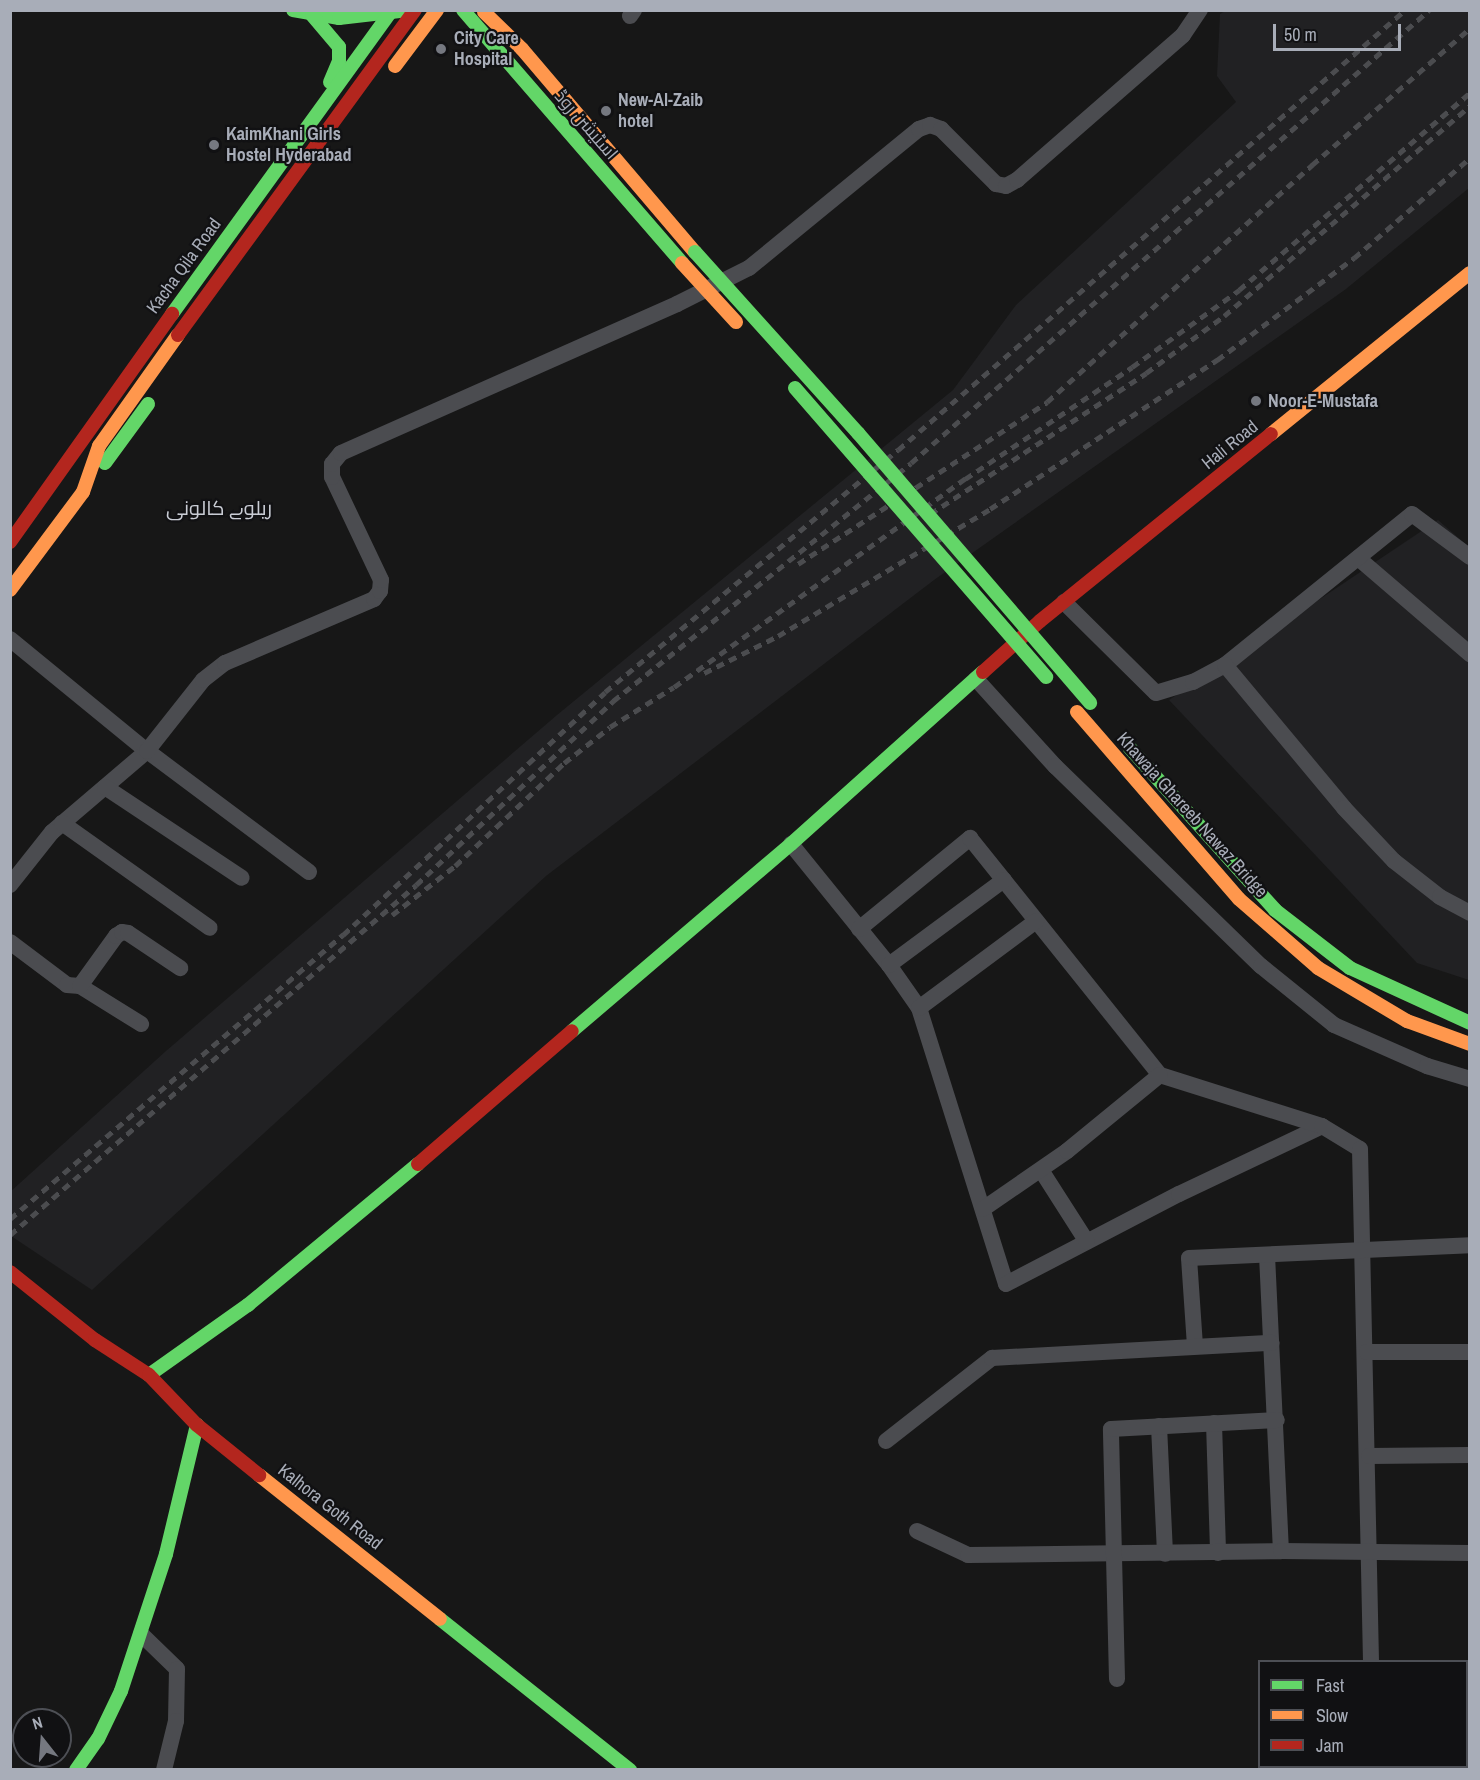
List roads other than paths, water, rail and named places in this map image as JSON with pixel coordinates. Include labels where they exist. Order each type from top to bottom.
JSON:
[{"type":"street","points":[[293,10],[339,18],[395,11]]},
{"type":"street","points":[[83,492],[99,446],[112,426],[415,10]]},
{"type":"street","points":[[388,75],[437,10]]},
{"type":"street","name":"اسٹیشن روڈ","points":[[463,10],[682,263],[744,331]]},
{"type":"street","name":"اسٹیشن روڈ","points":[[482,10],[522,49],[695,252],[858,433],[1094,708]]},
{"type":"street","points":[[10,885],[62,823],[147,751],[203,680],[225,663],[374,599],[380,591],[381,580],[332,477],[332,464],[341,453],[677,304],[749,268],[919,129],[930,125],[941,129],[996,184],[1006,186],[1017,180],[1183,35],[1200,10]]},
{"type":"street","name":"Kacha Qila Road","points":[[10,542],[311,119],[395,11]]},
{"type":"street","points":[[311,119],[336,69],[339,52],[337,42],[312,15]]},
{"type":"street","points":[[225,295],[332,148]]},
{"type":"street","name":"Hali Road","points":[[149,1375],[248,1305],[356,1217],[791,844],[1040,621],[1470,273]]},
{"type":"street","points":[[783,374],[1054,686]]},
{"type":"street","points":[[10,590],[157,392]]},
{"type":"street","points":[[54,479],[99,446]]},
{"type":"street","points":[[1064,602],[1156,693],[1193,682],[1225,664],[1412,514],[1470,558]]},
{"type":"street","points":[[1358,558],[1470,654]]},
{"type":"street","points":[[10,639],[147,751],[309,872]]},
{"type":"street","points":[[1225,664],[1344,808],[1394,861],[1440,897],[1470,913]]},
{"type":"street","points":[[976,679],[1055,766],[1261,966],[1334,1025],[1427,1066],[1470,1079]]},
{"type":"street","name":"Khawaja Ghareeb Nawaz Bridge","points":[[1073,708],[1239,899],[1318,968],[1407,1021],[1470,1044]]},
{"type":"street","name":"Khawaja Ghareeb Nawaz Bridge","points":[[1120,737],[1275,910],[1350,968],[1470,1023]]},
{"type":"street","points":[[105,787],[242,878]]},
{"type":"street","points":[[62,823],[210,928]]},
{"type":"street","points":[[859,928],[970,838],[1160,1075],[1322,1126],[1360,1149],[1369,1456],[1371,1660]]},
{"type":"street","points":[[791,844],[889,965],[919,1008],[1006,1284],[1179,1194],[1322,1126]]},
{"type":"street","points":[[889,965],[1004,880]]},
{"type":"street","points":[[919,1008],[1036,921]]},
{"type":"street","points":[[80,986],[116,936],[122,932],[128,933],[180,968]]},
{"type":"street","points":[[10,942],[67,985],[80,986],[141,1024]]},
{"type":"street","points":[[983,1209],[1041,1170],[1160,1075]]},
{"type":"street","points":[[1041,1170],[1087,1242]]},
{"type":"street","points":[[1195,1346],[1189,1258],[1470,1245]]},
{"type":"street","points":[[1267,1255],[1277,1420],[1281,1551]]},
{"type":"street","name":"Kalhora Goth Road","points":[[10,1272],[95,1340],[149,1375],[197,1425],[630,1770]]},
{"type":"street","points":[[886,1441],[992,1358],[1272,1343]]},
{"type":"street","points":[[1366,1352],[1470,1352]]},
{"type":"street","points":[[1117,1679],[1111,1429],[1277,1420]]},
{"type":"street","points":[[1214,1423],[1218,1553]]},
{"type":"street","points":[[76,1770],[98,1739],[121,1691],[141,1634],[166,1554],[197,1425]]},
{"type":"street","points":[[1159,1426],[1165,1554]]},
{"type":"street","points":[[1369,1456],[1470,1455]]},
{"type":"street","points":[[917,1531],[968,1555],[1281,1551],[1470,1553]]},
{"type":"street","points":[[141,1634],[177,1669],[176,1721],[164,1770]]},
{"type":"street","points":[[1270,1770],[1286,1768]]},
{"type":"railway","points":[[10,1219],[343,935],[605,692],[898,450],[1405,10]]},
{"type":"railway","points":[[10,1235],[416,885],[613,701],[911,463],[1429,10]]},
{"type":"railway","points":[[798,564],[1047,402],[1312,165],[1470,28]]},
{"type":"railway","points":[[392,915],[455,866],[564,763],[610,727],[674,687],[965,479],[1132,367],[1239,290],[1470,93]]},
{"type":"railway","points":[[930,514],[1146,373],[1224,316],[1470,106]]},
{"type":"railway","points":[[704,673],[778,636],[990,509],[1217,360],[1354,258],[1470,158]]},
{"type":"place","name":"City Care Hospital","points":[[441,49]]},
{"type":"place","name":"New-Al-Zaib hotel","points":[[606,111]]},
{"type":"place","name":"KaimKhani Girls Hostel Hyderabad","points":[[214,145]]},
{"type":"place","name":"Noor-E-Mustafa","points":[[1256,401]]},
{"type":"district","name":"ریلوے کالونی","points":[[219,507]]}]
